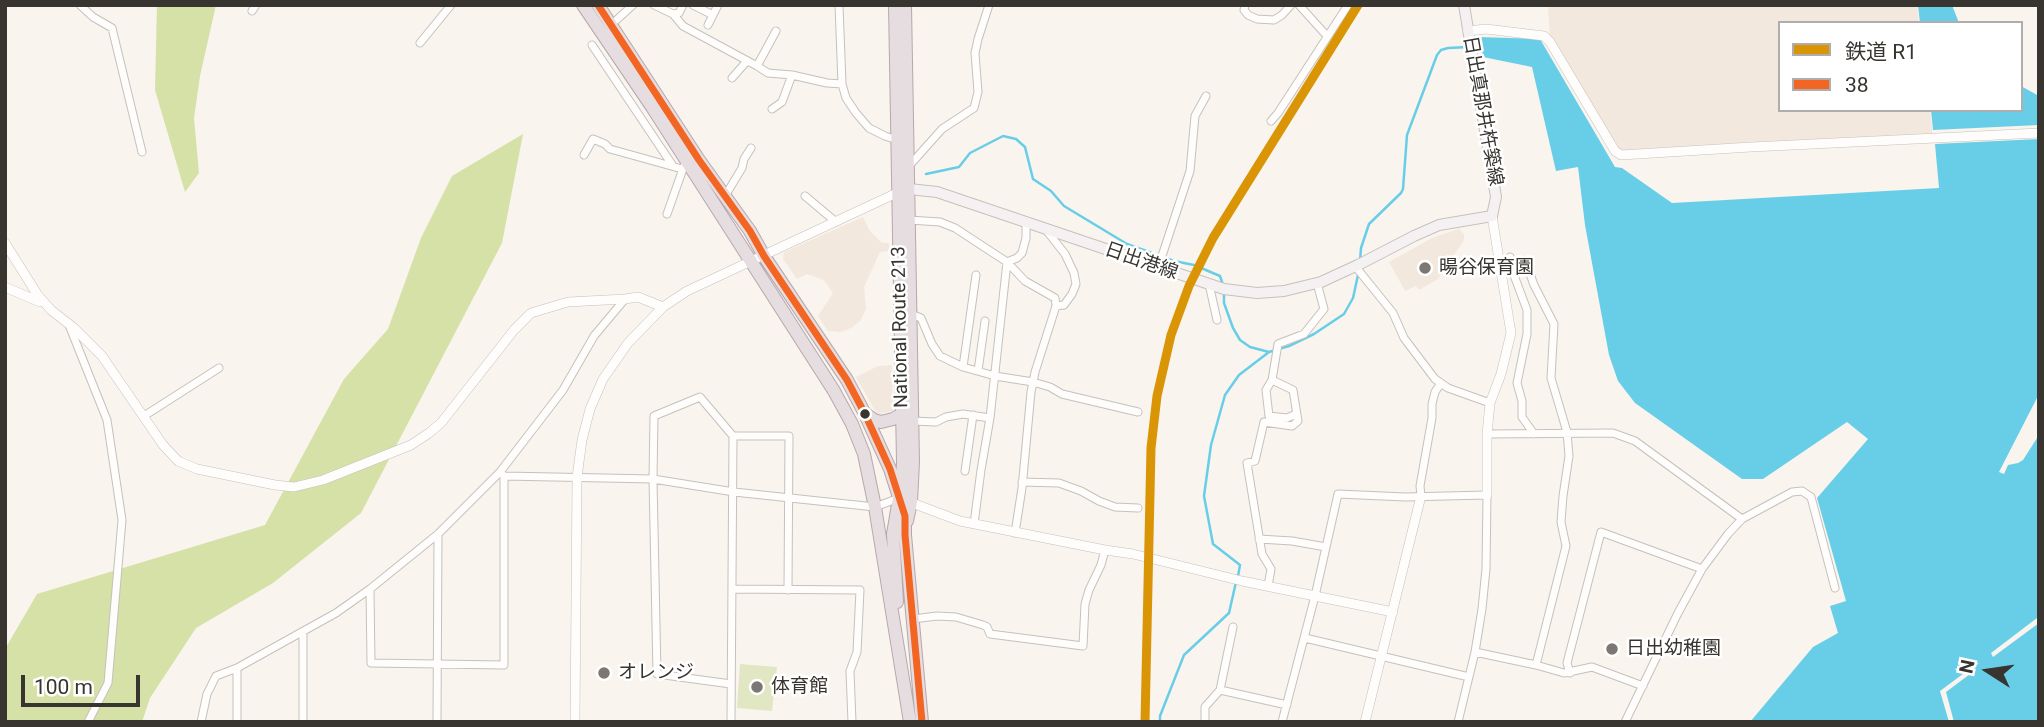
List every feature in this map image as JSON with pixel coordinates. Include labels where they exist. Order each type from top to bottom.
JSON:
[{"type":"highway","points":[[583,5],[681,166],[751,262],[834,391],[852,424],[864,454],[875,507],[910,722]]},
{"type":"highway","points":[[598,5],[847,380],[905,500],[905,535],[922,722]]},
{"type":"highway","name":"National Route 213","points":[[895,5],[903,141],[909,167],[904,191],[909,220],[911,314],[902,481],[905,500],[894,520],[893,546],[899,648]]},
{"type":"highway","name":"National Route 213","points":[[905,5],[903,141],[907,418]]},
{"type":"highway","points":[[865,414],[881,422],[907,418]]},
{"type":"main road","name":"日出真那井杵築線","points":[[1464,5],[1496,197],[1492,216]]},
{"type":"main road","name":"日出港線","points":[[904,191],[937,192],[1224,289],[1256,293],[1284,291],[1317,284],[1438,225],[1492,216]]},
{"type":"street","points":[[80,5],[93,17],[112,28],[142,152]]},
{"type":"street","points":[[420,43],[450,5]]},
{"type":"street","points":[[612,24],[633,5]]},
{"type":"street","points":[[674,15],[679,13],[683,5]]},
{"type":"street","points":[[693,5],[713,15]]},
{"type":"street","points":[[708,25],[718,5]]},
{"type":"street","points":[[839,5],[842,84],[846,98],[869,128],[903,141]]},
{"type":"street","points":[[909,167],[943,129],[974,108],[978,92],[975,53],[989,5]]},
{"type":"street","points":[[1245,5],[1244,10],[1248,15],[1257,19],[1274,20],[1291,5]]},
{"type":"street","points":[[1299,5],[1327,36]]},
{"type":"street","points":[[1271,121],[1348,5]]},
{"type":"street","points":[[656,6],[674,15],[683,26],[768,73],[842,84]]},
{"type":"street","points":[[1468,31],[1486,29],[1544,36],[1615,151],[1621,155],[2039,133]]},
{"type":"street","points":[[757,66],[776,31]]},
{"type":"street","points":[[592,45],[681,166]]},
{"type":"street","points":[[732,78],[747,61]]},
{"type":"street","points":[[772,108],[782,102],[792,75]]},
{"type":"street","points":[[1158,268],[1190,171],[1195,116],[1206,96]]},
{"type":"street","points":[[584,155],[593,139],[610,149],[681,166]]},
{"type":"street","points":[[725,196],[751,148]]},
{"type":"street","points":[[667,214],[681,166]]},
{"type":"street","points":[[575,722],[577,477],[590,409],[603,379],[628,343],[663,307],[687,291],[904,191]]},
{"type":"street","points":[[805,196],[836,222]]},
{"type":"street","points":[[1458,722],[1475,652],[1486,569],[1487,434],[1490,403],[1501,374],[1511,333],[1492,216]]},
{"type":"street","points":[[909,220],[940,222],[954,228],[1007,262],[1025,281],[1055,298],[1056,306],[1033,382],[1015,533]]},
{"type":"street","points":[[1007,262],[1023,253],[1026,222]]},
{"type":"street","points":[[1046,229],[1065,254],[1076,284],[1064,305],[1056,306]]},
{"type":"street","points":[[5,243],[37,294],[102,356],[163,445],[178,461],[197,469],[294,487],[323,480],[411,445],[429,433],[441,423],[514,330],[531,313],[568,302],[638,297],[663,307]]},
{"type":"street","points":[[1510,257],[1511,270],[1527,310],[1527,334],[1517,383],[1522,401],[1522,417],[1534,434]]},
{"type":"street","points":[[1525,260],[1534,285],[1554,324],[1551,378],[1567,432],[1569,456],[1561,522],[1566,546],[1536,665]]},
{"type":"street","points":[[974,524],[990,418],[1007,262]]},
{"type":"street","points":[[1357,266],[1394,313],[1404,338],[1429,371],[1448,388],[1490,403]]},
{"type":"street","points":[[963,367],[976,275]]},
{"type":"street","points":[[1209,284],[1217,320]]},
{"type":"street","points":[[1294,415],[1287,418],[1269,416],[1266,390],[1272,380],[1278,344],[1304,334],[1324,309],[1317,284]]},
{"type":"street","points":[[5,287],[45,304]]},
{"type":"street","points":[[201,722],[216,676],[237,668],[336,613],[438,534],[503,474],[563,390],[594,336],[625,299]]},
{"type":"street","points":[[911,314],[920,318],[940,356],[963,367],[1033,382],[1062,394],[1138,412]]},
{"type":"street","points":[[978,371],[985,321]]},
{"type":"street","points":[[69,324],[107,420],[122,520],[108,683],[88,722]]},
{"type":"street","points":[[144,415],[219,368]]},
{"type":"street","points":[[1268,586],[1271,569],[1262,554],[1247,463],[1255,461],[1264,422],[1292,426],[1298,421],[1293,390],[1272,380]]},
{"type":"street","points":[[1365,722],[1421,496],[1420,486],[1432,404],[1441,383]]},
{"type":"street","points":[[731,684],[657,674],[654,416],[700,397],[733,436],[731,722]]},
{"type":"street","points":[[907,418],[936,422],[946,417],[973,415],[990,418]]},
{"type":"street","points":[[965,471],[973,415]]},
{"type":"street","points":[[1487,434],[1613,433],[1635,441],[1742,519]]},
{"type":"street","points":[[733,436],[789,436],[788,590]]},
{"type":"street","points":[[503,474],[653,479],[734,492],[875,507],[905,500],[960,521],[1157,559],[1393,612]]},
{"type":"street","points":[[370,589],[371,663],[504,665],[503,474]]},
{"type":"street","points":[[1022,482],[1059,483],[1115,507],[1138,508]]},
{"type":"street","points":[[1625,722],[1702,569],[1742,519],[1792,492],[1802,491],[1811,497],[1835,588]]},
{"type":"street","points":[[1282,722],[1305,638],[1338,494],[1405,497],[1487,495]]},
{"type":"street","points":[[1570,673],[1567,663],[1601,532],[1702,569]]},
{"type":"street","points":[[437,722],[438,534]]},
{"type":"street","points":[[1259,539],[1326,547]]},
{"type":"street","points":[[913,619],[956,617],[983,625],[990,634],[1083,646],[1085,604],[1105,550]]},
{"type":"street","points":[[732,589],[860,590],[857,652],[850,671],[852,722]]},
{"type":"street","points":[[1205,722],[1205,707],[1220,690],[1233,627]]},
{"type":"street","points":[[303,632],[303,722]]},
{"type":"street","points":[[1305,638],[1469,677]]},
{"type":"street","points":[[1475,652],[1564,673],[1592,667],[1643,686]]},
{"type":"street","points":[[237,668],[237,722]]},
{"type":"street","points":[[1220,690],[1287,705]]},
{"type":"shaded area","points":[[1548,5],[1917,5],[1919,21],[1778,21],[1778,112],[1930,112],[1933,138],[1621,155],[1550,42]]},
{"type":"shaded area","points":[[863,217],[870,231],[882,243],[889,243],[890,251],[880,252],[864,287],[866,309],[860,321],[841,332],[828,331],[818,316],[833,293],[824,280],[807,274],[797,279],[783,259],[784,252]]},
{"type":"shaded area","points":[[1459,229],[1464,234],[1464,240],[1438,279],[1419,290],[1416,286],[1405,291],[1389,262],[1432,238]]},
{"type":"shaded area","points":[[892,365],[893,411],[877,414],[856,377],[878,366]]},
{"type":"green space","points":[[157,5],[216,5],[200,76],[194,118],[199,173],[185,192],[155,90]]},
{"type":"green space","points":[[523,134],[502,243],[361,513],[273,583],[196,628],[150,698],[142,722],[5,722],[5,649],[37,594],[265,525],[344,379],[388,329],[421,238],[452,176]]},
{"type":"green space","name":"体育館","points":[[740,664],[777,667],[772,711],[737,708]]},
{"type":"water","points":[[1918,5],[1952,5],[1958,21],[1920,21]]},
{"type":"water","points":[[1479,37],[1540,39],[1615,167],[1622,168],[1672,203],[1939,188],[1935,144],[2039,139],[2039,394],[1999,472],[2004,474],[2008,465],[2023,460],[2039,435],[2039,722],[1750,722],[1813,647],[1838,633],[1830,606],[1846,601],[1817,498],[1868,439],[1847,422],[1763,479],[1742,479],[1635,403],[1618,381],[1609,355],[1585,225],[1578,167],[1556,171],[1532,67],[1483,57]]},
{"type":"water","points":[[2023,87],[2039,96],[2039,125],[1933,130],[1931,112],[2023,112]]},
{"type":"pier","points":[[2037,618],[2039,623],[1993,657],[1991,653]]},
{"type":"pier","points":[[1971,668],[1974,671],[1946,692],[1954,722],[1949,722],[1940,691]]},
{"type":"waterway","points":[[1360,261],[1361,248],[1369,224],[1403,189],[1407,135],[1437,55],[1448,48],[1469,47]]},
{"type":"waterway","points":[[926,174],[959,167],[970,153],[1003,136],[1016,139],[1025,147],[1033,179],[1051,191],[1064,206],[1127,244],[1220,276],[1223,285]]},
{"type":"waterway","points":[[1224,292],[1224,303],[1240,340],[1250,347],[1269,352],[1314,334],[1344,314],[1353,298],[1358,275]]},
{"type":"waterway","points":[[1238,576],[1240,565],[1213,544],[1204,496],[1211,445],[1225,395],[1239,375],[1269,352]]},
{"type":"waterway","points":[[1160,722],[1184,655],[1229,613],[1236,582]]},
{"type":"rail line","name":"R1","points":[[1145,722],[1151,448],[1157,396],[1171,335],[1189,286],[1213,238],[1358,5]]},
{"type":"transit line","name":"38","points":[[598,5],[847,380],[890,469],[905,516],[922,722]]},
{"type":"place","name":"暘谷保育園","points":[[1425,268]]},
{"type":"place","name":"日出幼稚園","points":[[1612,649]]},
{"type":"place","name":"オレンジ","points":[[604,673]]},
{"type":"place","name":"体育館","points":[[757,687]]}]
